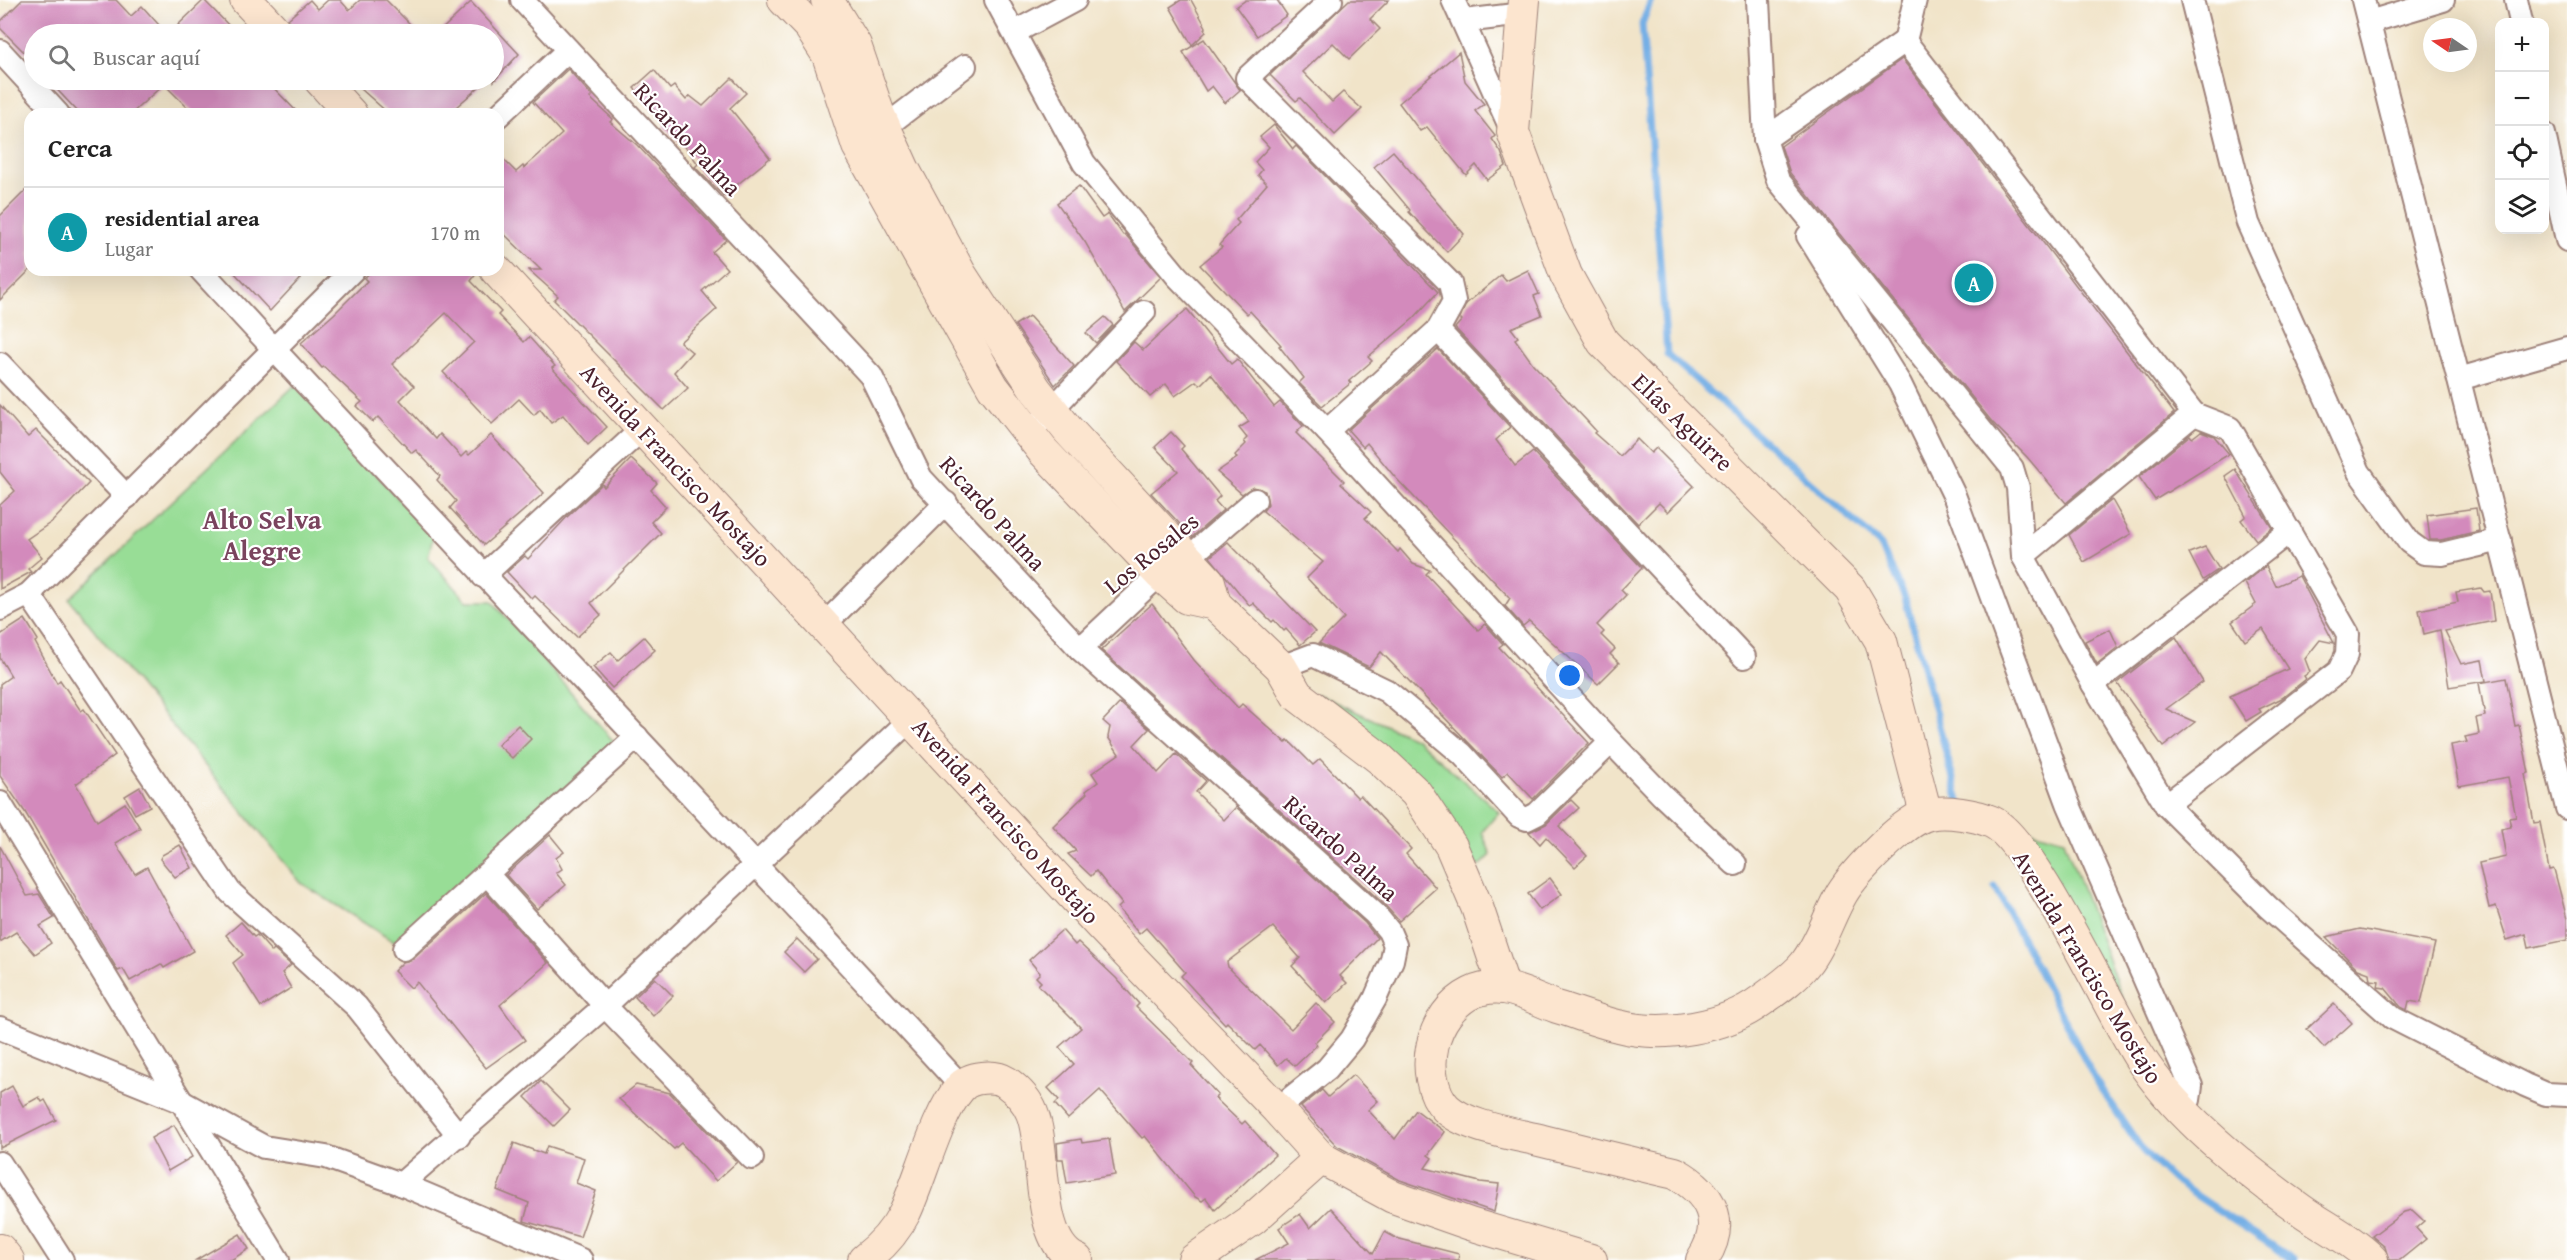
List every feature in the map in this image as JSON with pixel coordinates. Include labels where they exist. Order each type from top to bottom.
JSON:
[{"type":"street","points":[[246,0],[269,24]]},
{"type":"street","name":"Ricardo Palma","points":[[522,0],[871,376],[921,478],[1080,649],[1375,914],[1389,931],[1395,945],[1392,960],[1375,999],[1352,1039],[1327,1070],[1277,1108]]},
{"type":"street","points":[[784,0],[810,27],[828,55],[858,146],[993,387],[1029,432],[1173,566],[1209,582],[1215,604],[1281,667],[1298,695],[1379,758],[1416,793],[1451,846],[1478,907],[1504,988]]},
{"type":"street","points":[[827,0],[855,45],[884,128],[903,168],[962,275],[1036,390],[1173,566]]},
{"type":"street","points":[[996,0],[1084,163],[1177,276],[1327,431],[1611,742],[1662,795],[1735,864]]},
{"type":"street","points":[[1015,32],[1075,0]]},
{"type":"street","points":[[1327,431],[1438,330],[1454,301],[1450,283],[1246,78],[1331,0]]},
{"type":"street","points":[[1453,0],[1513,132]]},
{"type":"street","points":[[1758,0],[1765,139],[1778,180],[1788,204],[1900,384],[1954,495],[2068,803],[2191,1086],[2189,1100],[2181,1110]]},
{"type":"street","points":[[1765,139],[1905,41],[1915,0]]},
{"type":"street","points":[[2192,0],[2248,223],[2359,472],[2409,542],[2424,553],[2442,554],[2500,540]]},
{"type":"street","points":[[2444,0],[2366,11],[2500,540],[2559,742],[2567,808]]},
{"type":"street","points":[[2516,0],[2520,18]]},
{"type":"street","points":[[1464,21],[1523,7]]},
{"type":"street","name":"Elías Aguirre","points":[[1523,7],[1513,132],[1566,275],[1603,342],[1850,589],[1881,641],[1942,814]]},
{"type":"street","points":[[1905,41],[2194,414],[2230,428],[2348,634],[2347,654],[2339,671],[2166,805]]},
{"type":"street","points":[[504,110],[568,50]]},
{"type":"street","points":[[0,51],[24,77]]},
{"type":"street","points":[[858,146],[965,66]]},
{"type":"street","points":[[36,90],[52,108]]},
{"type":"street","points":[[329,90],[346,108]]},
{"type":"street","points":[[2549,157],[2567,240]]},
{"type":"street","points":[[1778,180],[2012,468],[2018,488],[2023,556],[2093,684],[2166,805],[2268,907],[2393,1018],[2525,1085],[2546,1094],[2567,1095]]},
{"type":"street","points":[[206,276],[483,576],[758,864],[961,1086]]},
{"type":"street","points":[[0,609],[28,594],[347,276]]},
{"type":"street","name":"Avenida Francisco Mostajo","points":[[502,276],[912,718],[1099,924],[1277,1108],[1321,1158],[1394,1197],[1470,1224],[1591,1260]]},
{"type":"street","points":[[1029,432],[1144,312]]},
{"type":"street","points":[[1438,330],[1744,657]]},
{"type":"street","points":[[2459,379],[2567,348]]},
{"type":"street","points":[[0,364],[127,497]]},
{"type":"street","points":[[2023,556],[2194,414]]},
{"type":"street","points":[[483,576],[643,428]]},
{"type":"street","name":"Los Rosales","points":[[1080,649],[1173,566],[1225,529],[1255,500]]},
{"type":"street","points":[[824,625],[946,503]]},
{"type":"street","points":[[2093,684],[2289,531]]},
{"type":"street","points":[[28,594],[230,892],[357,1008],[459,1136]]},
{"type":"street","points":[[1281,667],[1313,655],[1388,691],[1462,754],[1519,816],[1527,819],[1537,814],[1611,742]]},
{"type":"street","points":[[401,1184],[459,1136],[605,1006],[912,718]]},
{"type":"street","points":[[404,949],[637,737]]},
{"type":"street","points":[[0,803],[278,1260]]},
{"type":"street","points":[[1702,1260],[1711,1245],[1714,1229],[1713,1212],[1706,1197],[1695,1184],[1675,1173],[1487,1127],[1448,1110],[1438,1098],[1430,1064],[1433,1043],[1442,1020],[1456,1002],[1474,991],[1504,988],[1622,1028],[1683,1030],[1716,1024],[1759,1003],[1805,964],[1844,889],[1880,847],[1942,814]]},
{"type":"street","name":"Avenida Francisco Mostajo","points":[[1942,814],[1994,823],[2013,842],[2043,883],[2138,1055],[2162,1091],[2262,1181],[2304,1212],[2356,1244],[2372,1260]]},
{"type":"street","points":[[487,874],[605,1006],[752,1158]]},
{"type":"street","points":[[0,1028],[180,1101],[264,1147],[326,1157],[401,1184],[581,1260]]},
{"type":"street","points":[[864,1260],[883,1245],[904,1214],[947,1109],[961,1086],[978,1079],[999,1078],[1018,1090],[1033,1114],[1048,1222],[1069,1256],[1077,1260]]},
{"type":"street","points":[[1194,1260],[1253,1219],[1321,1158]]},
{"type":"street","points":[[0,1163],[62,1260]]},
{"type":"street","points":[[0,1250],[8,1260]]},
{"type":"green space","points":[[295,385],[433,537],[428,557],[467,601],[492,601],[615,743],[394,942],[301,883],[69,599]]},
{"type":"green space","points":[[1317,694],[1416,739],[1499,812],[1482,832],[1491,855],[1479,867],[1420,795]]},
{"type":"green space","points":[[2019,827],[2064,840],[2138,1041]]},
{"type":"building","points":[[22,0],[116,0],[131,16],[142,6],[158,24],[24,24],[24,52],[0,28],[0,22]]},
{"type":"building","points":[[204,0],[227,24],[179,24]]},
{"type":"building","points":[[310,0],[318,9],[328,0],[340,0],[349,10],[360,0],[386,0],[410,24],[292,24],[288,19]]},
{"type":"building","points":[[1181,0],[1191,0],[1206,27],[1204,29],[1206,32],[1192,45],[1170,7]]},
{"type":"building","points":[[1246,0],[1277,0],[1287,15],[1257,36],[1236,7]]},
{"type":"building","points":[[1349,0],[1389,0],[1370,19],[1380,29],[1349,59],[1333,43],[1303,72],[1332,102],[1343,92],[1362,109],[1335,135],[1300,98],[1296,101],[1270,75]]},
{"type":"building","points":[[471,2],[491,24],[448,24]]},
{"type":"building","points":[[504,38],[519,54],[504,70]]},
{"type":"building","points":[[1204,39],[1240,90],[1225,103],[1212,86],[1206,91],[1183,52]]},
{"type":"building","points":[[1459,52],[1465,81],[1484,104],[1475,111],[1495,136],[1492,139],[1501,152],[1506,166],[1487,180],[1476,165],[1466,175],[1427,127],[1420,131],[1399,103]]},
{"type":"building","points":[[1902,59],[2174,413],[2066,503],[2027,457],[1993,423],[1790,173],[1781,146]]},
{"type":"building","points":[[568,69],[592,96],[590,98],[613,119],[610,122],[637,145],[726,240],[712,252],[727,269],[702,291],[717,309],[680,342],[692,352],[674,372],[688,388],[664,410],[554,300],[558,296],[529,270],[541,270],[504,234],[504,160],[516,172],[523,166],[524,168],[562,134],[533,102]]},
{"type":"building","points":[[654,70],[670,89],[674,86],[686,100],[690,96],[703,106],[732,78],[746,93],[730,108],[770,158],[723,196],[695,167],[698,164],[687,149],[663,126],[666,123],[634,88]]},
{"type":"building","points":[[57,90],[157,90],[138,108],[74,108]]},
{"type":"building","points":[[170,90],[276,90],[293,108],[188,108]]},
{"type":"building","points":[[362,90],[476,90],[455,108],[382,108]]},
{"type":"building","points":[[1274,125],[1293,149],[1296,146],[1438,292],[1413,319],[1368,357],[1372,361],[1349,381],[1351,383],[1322,406],[1299,383],[1304,378],[1279,346],[1281,345],[1250,311],[1247,314],[1200,265],[1222,247],[1219,245],[1239,223],[1236,220],[1267,184],[1258,175],[1262,170],[1255,162],[1269,147],[1260,137]]},
{"type":"building","points":[[1393,151],[1464,234],[1447,252],[1409,212],[1410,210],[1374,167]]},
{"type":"building","points":[[1079,186],[1102,218],[1108,214],[1123,235],[1125,234],[1161,277],[1125,312],[1085,242],[1057,203]]},
{"type":"building","points":[[24,192],[24,276],[0,300],[0,216]]},
{"type":"building","points":[[1528,270],[1539,294],[1534,296],[1542,315],[1511,328],[1518,337],[1515,339],[1533,364],[1596,431],[1594,433],[1620,456],[1637,439],[1651,453],[1656,448],[1694,486],[1668,512],[1659,503],[1638,524],[1455,328],[1462,320],[1460,318],[1466,304],[1501,275],[1506,281]]},
{"type":"building","points":[[238,276],[302,276],[270,311]]},
{"type":"building","points":[[366,276],[475,276],[471,281],[501,312],[498,315],[524,342],[529,337],[555,366],[552,368],[607,427],[588,445],[563,415],[551,423],[540,409],[534,415],[519,399],[492,424],[443,372],[474,342],[446,313],[392,364],[414,386],[400,400],[436,439],[440,434],[461,457],[466,452],[469,455],[491,435],[544,493],[484,545],[450,508],[456,501],[437,480],[440,476],[416,450],[412,453],[378,417],[373,422],[357,406],[362,402],[324,367],[322,368],[301,343],[367,281],[364,278]]},
{"type":"building","points":[[1187,309],[1231,364],[1237,359],[1274,407],[1280,402],[1303,426],[1296,433],[1344,481],[1341,484],[1371,512],[1365,518],[1398,552],[1400,549],[1413,564],[1430,570],[1426,574],[1478,630],[1485,624],[1503,644],[1499,647],[1589,743],[1533,799],[1508,772],[1502,777],[1381,652],[1369,667],[1319,643],[1344,618],[1307,578],[1323,562],[1263,511],[1268,504],[1265,491],[1253,487],[1242,494],[1217,472],[1237,458],[1235,455],[1246,444],[1244,441],[1247,438],[1239,428],[1249,422],[1211,374],[1200,385],[1196,381],[1175,396],[1166,384],[1150,397],[1116,361],[1134,342],[1143,350]]},
{"type":"building","points":[[1029,316],[1074,366],[1055,385],[1015,325]]},
{"type":"building","points":[[1105,317],[1113,325],[1096,343],[1086,333]]},
{"type":"building","points":[[1438,349],[1510,427],[1496,440],[1515,466],[1533,452],[1642,568],[1621,590],[1626,595],[1597,625],[1604,632],[1601,635],[1615,649],[1610,654],[1619,663],[1598,684],[1529,621],[1523,626],[1505,606],[1510,598],[1394,476],[1367,443],[1363,447],[1348,430]]},
{"type":"building","points":[[0,405],[28,437],[36,430],[89,483],[53,521],[27,539],[42,557],[28,569],[31,572],[0,589],[0,505],[15,491],[0,472]]},
{"type":"building","points":[[2201,431],[2214,436],[2229,454],[2155,500],[2139,477],[2190,435],[2192,438]]},
{"type":"building","points":[[1171,432],[1184,446],[1181,449],[1220,496],[1215,501],[1223,510],[1192,537],[1151,493],[1178,471],[1155,447]]},
{"type":"building","points":[[631,459],[657,483],[651,490],[666,507],[651,522],[661,533],[591,603],[601,615],[577,637],[535,596],[532,599],[507,572],[525,556],[528,559],[567,517],[602,484],[604,487]]},
{"type":"building","points":[[2235,469],[2272,528],[2256,540],[2241,520],[2246,516],[2225,476]]},
{"type":"building","points":[[2112,500],[2131,534],[2084,562],[2069,535]]},
{"type":"building","points":[[2476,508],[2479,531],[2441,540],[2430,540],[2427,515]]},
{"type":"building","points":[[1228,542],[1315,632],[1300,645],[1286,629],[1284,631],[1274,620],[1272,622],[1253,603],[1250,606],[1210,557]]},
{"type":"building","points":[[2205,547],[2219,569],[2203,580],[2189,553]]},
{"type":"building","points":[[2266,566],[2276,586],[2299,576],[2334,643],[2320,640],[2305,659],[2310,672],[2304,676],[2306,679],[2282,698],[2259,709],[2261,712],[2246,721],[2230,696],[2288,669],[2263,629],[2245,641],[2232,622],[2256,604],[2245,583]]},
{"type":"building","points":[[2481,588],[2484,592],[2490,591],[2494,621],[2445,631],[2461,664],[2482,660],[2486,681],[2449,687],[2440,630],[2424,634],[2419,610],[2458,602],[2456,592]]},
{"type":"building","points":[[1152,604],[1194,660],[1238,708],[1242,704],[1286,743],[1288,740],[1313,765],[1320,759],[1358,798],[1360,795],[1411,849],[1406,854],[1436,888],[1399,921],[1384,904],[1101,650]]},
{"type":"building","points":[[25,619],[38,640],[35,642],[57,683],[60,680],[81,711],[84,709],[115,755],[76,784],[97,821],[125,803],[140,828],[115,843],[135,874],[147,867],[193,951],[164,968],[161,964],[130,981],[123,969],[118,971],[25,812],[0,776],[0,684],[11,676],[0,658],[0,635]]},
{"type":"building","points":[[2110,629],[2118,647],[2097,664],[2085,641]]},
{"type":"building","points":[[644,637],[655,650],[612,688],[593,667],[611,652],[618,660]]},
{"type":"building","points":[[2176,637],[2203,682],[2166,709],[2195,722],[2163,747],[2117,683]]},
{"type":"building","points":[[2506,678],[2515,726],[2519,725],[2529,773],[2525,774],[2534,823],[2540,822],[2549,870],[2554,869],[2567,919],[2567,940],[2529,948],[2526,934],[2507,940],[2496,906],[2489,908],[2479,863],[2506,857],[2501,829],[2511,827],[2509,818],[2516,817],[2508,777],[2459,786],[2451,745],[2467,742],[2465,737],[2479,734],[2476,718],[2485,716],[2479,683]]},
{"type":"building","points":[[1120,703],[1149,729],[1134,745],[1158,773],[1176,754],[1206,781],[1196,792],[1224,820],[1236,807],[1365,923],[1377,938],[1340,976],[1347,983],[1326,1003],[1292,966],[1300,958],[1273,927],[1227,962],[1228,967],[1291,1029],[1316,1003],[1335,1022],[1315,1042],[1317,1045],[1295,1066],[1286,1058],[1278,1065],[1260,1045],[1255,1050],[1227,1022],[1225,1024],[1181,976],[1185,972],[1146,928],[1139,934],[1118,908],[1122,904],[1096,871],[1091,876],[1068,854],[1076,851],[1053,826],[1087,793],[1086,791],[1098,782],[1092,773],[1119,754],[1108,737],[1110,727],[1103,721]]},
{"type":"building","points":[[518,725],[531,739],[512,758],[498,745]]},
{"type":"building","points":[[140,787],[150,806],[135,814],[125,796]]},
{"type":"building","points":[[1571,800],[1579,808],[1559,826],[1587,856],[1575,867],[1546,837],[1540,844],[1529,832],[1546,824]]},
{"type":"building","points":[[550,835],[564,852],[556,858],[562,869],[556,873],[566,885],[537,909],[506,875]]},
{"type":"building","points":[[180,845],[192,868],[175,877],[160,859],[162,855]]},
{"type":"building","points":[[0,846],[27,896],[39,894],[54,918],[40,926],[51,943],[35,954],[16,932],[0,942]]},
{"type":"building","points":[[1550,878],[1562,894],[1540,910],[1528,894]]},
{"type":"building","points":[[486,893],[548,963],[500,1005],[525,1040],[486,1068],[417,982],[411,988],[394,971],[403,962],[413,959]]},
{"type":"building","points":[[241,922],[254,937],[257,935],[272,952],[274,950],[291,965],[282,973],[291,988],[261,1007],[233,963],[243,955],[226,935]]},
{"type":"building","points":[[2360,929],[2435,943],[2421,1003],[2409,1001],[2407,1010],[2401,1007],[2385,988],[2378,987],[2379,981],[2370,980],[2369,973],[2358,969],[2326,937]]},
{"type":"building","points":[[1062,930],[1075,945],[1078,942],[1116,978],[1139,1004],[1136,1007],[1193,1063],[1191,1065],[1218,1095],[1215,1098],[1242,1124],[1245,1121],[1275,1155],[1215,1210],[1206,1198],[1202,1201],[1195,1197],[1145,1136],[1142,1138],[1100,1090],[1068,1119],[1055,1104],[1059,1100],[1048,1088],[1074,1064],[1059,1047],[1081,1028],[1038,985],[1041,982],[1036,977],[1040,973],[1029,960]]},
{"type":"building","points":[[797,939],[817,959],[804,972],[784,952]]},
{"type":"building","points":[[655,978],[673,996],[653,1016],[635,997]]},
{"type":"building","points":[[2334,1004],[2352,1023],[2324,1048],[2307,1029]]},
{"type":"building","points":[[1353,1075],[1378,1101],[1368,1110],[1395,1139],[1416,1110],[1445,1132],[1428,1155],[1432,1158],[1425,1168],[1480,1182],[1499,1184],[1494,1212],[1400,1180],[1337,1146],[1301,1107],[1322,1090],[1328,1097]]},
{"type":"building","points":[[541,1081],[570,1110],[554,1126],[525,1097]]},
{"type":"building","points":[[636,1085],[670,1093],[737,1162],[716,1181],[681,1143],[674,1149],[619,1099]]},
{"type":"building","points":[[12,1086],[23,1106],[39,1097],[42,1102],[45,1100],[56,1120],[0,1148],[0,1093]]},
{"type":"building","points":[[174,1125],[192,1157],[168,1171],[151,1138]]},
{"type":"building","points":[[1081,1139],[1082,1143],[1109,1139],[1115,1175],[1067,1183],[1063,1159],[1058,1159],[1057,1143]]},
{"type":"building","points":[[514,1143],[544,1154],[547,1146],[584,1158],[576,1183],[596,1191],[580,1237],[524,1221],[529,1203],[497,1190]]},
{"type":"building","points":[[1331,1208],[1373,1254],[1385,1232],[1396,1238],[1459,1254],[1458,1260],[1255,1260],[1289,1243],[1279,1228],[1300,1214],[1310,1228]]},
{"type":"building","points":[[2412,1210],[2424,1221],[2416,1228],[2426,1239],[2400,1260],[2389,1260],[2385,1247],[2372,1236],[2404,1212]]},
{"type":"building","points":[[240,1234],[249,1249],[231,1260],[196,1260]]},
{"type":"waterway","points":[[1651,0],[1642,24],[1667,354],[1880,544],[1905,598],[1960,805]]},
{"type":"waterway","points":[[1995,887],[2097,1083],[2143,1151],[2173,1180],[2294,1260]]},
{"type":"place","name":"residential area","points":[[1974,283]]},
{"type":"district","name":"Alto Selva Alegre","points":[[262,534]]}]
